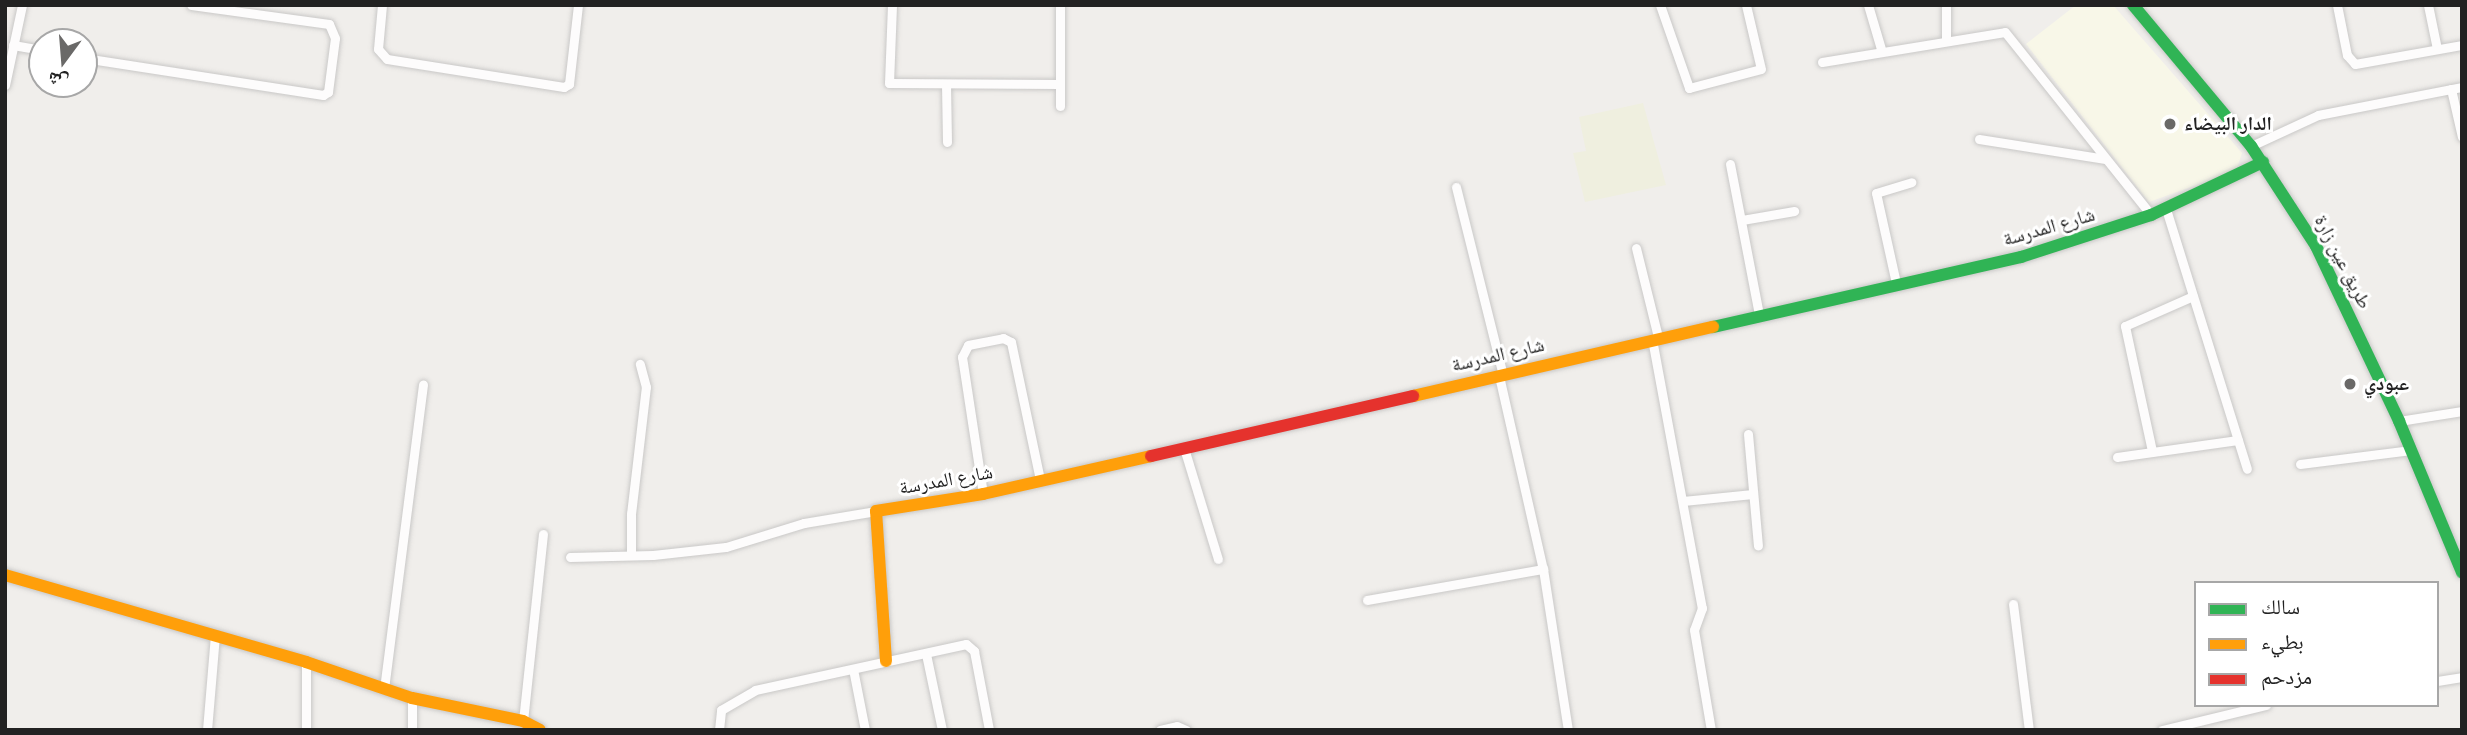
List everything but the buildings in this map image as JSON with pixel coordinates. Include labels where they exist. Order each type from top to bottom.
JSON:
[{"type":"street","points":[[5,85],[22,5]]},
{"type":"street","points":[[98,60],[323,95],[328,92],[335,38],[329,24],[191,5]]},
{"type":"street","points":[[382,5],[378,49],[387,59],[564,87],[569,84],[578,5]]},
{"type":"street","points":[[891,5],[889,83],[1060,84]]},
{"type":"street","points":[[1060,5],[1060,106]]},
{"type":"street","points":[[1660,5],[1689,88],[1762,69],[1746,5]]},
{"type":"street","points":[[1868,5],[1881,50]]},
{"type":"street","points":[[1946,5],[1946,39]]},
{"type":"street","name":"طريق عين زارة","points":[[2133,5],[2251,146],[2316,246],[2412,450],[2462,572]]},
{"type":"street","points":[[2337,5],[2347,55],[2355,64],[2462,45]]},
{"type":"street","points":[[2428,5],[2437,49]]},
{"type":"street","points":[[1822,62],[1946,39],[2006,32],[2151,215]]},
{"type":"street","points":[[13,45],[28,48]]},
{"type":"street","points":[[946,84],[947,142]]},
{"type":"street","points":[[2251,146],[2318,115],[2462,87]]},
{"type":"street","points":[[2451,89],[2462,137]]},
{"type":"street","points":[[1979,139],[2105,159]]},
{"type":"street","name":"شارع المدرسة","points":[[886,661],[876,512],[983,494],[1501,376],[1655,338],[2021,257],[2151,215],[2263,162]]},
{"type":"street","points":[[1730,164],[1759,315]]},
{"type":"street","points":[[1896,283],[1876,193],[1911,182]]},
{"type":"street","points":[[1456,187],[1543,569],[1568,730]]},
{"type":"street","points":[[2166,209],[2246,469]]},
{"type":"street","points":[[1742,220],[1794,211]]},
{"type":"street","points":[[1636,248],[1655,338],[1702,608],[1694,630],[1711,730]]},
{"type":"street","points":[[2152,451],[2125,326],[2193,296]]},
{"type":"street","points":[[983,494],[962,357],[968,345],[1003,338],[1011,342],[1040,481]]},
{"type":"street","points":[[631,554],[646,387],[640,364]]},
{"type":"street","points":[[384,689],[423,384]]},
{"type":"street","points":[[2399,421],[2462,411]]},
{"type":"street","points":[[1748,434],[1758,546]]},
{"type":"street","points":[[2116,457],[2238,440]]},
{"type":"street","points":[[1184,448],[1218,559]]},
{"type":"street","points":[[2300,464],[2412,450]]},
{"type":"street","points":[[1683,501],[1753,494]]},
{"type":"street","points":[[570,556],[726,547],[804,523],[876,512]]},
{"type":"street","points":[[523,721],[543,534]]},
{"type":"street","points":[[1367,600],[1543,569]]},
{"type":"street","points":[[5,575],[306,662],[412,698],[523,721],[540,730]]},
{"type":"street","points":[[2013,604],[2029,730]]},
{"type":"street","points":[[207,730],[215,635]]},
{"type":"street","points":[[719,730],[721,710],[748,693],[886,661],[971,646],[989,730]]},
{"type":"street","points":[[926,654],[942,730]]},
{"type":"street","points":[[306,662],[306,730]]},
{"type":"street","points":[[853,669],[865,730]]},
{"type":"street","points":[[2439,681],[2462,677]]},
{"type":"street","points":[[412,698],[412,730]]},
{"type":"street","points":[[2162,730],[2258,707]]},
{"type":"street","points":[[1160,730],[1177,726],[1186,730]]},
{"type":"shaded area","points":[[2076,5],[2113,5],[2242,153],[2236,171],[2149,202],[2026,44]]},
{"type":"green space","points":[[1643,103],[1666,185],[1585,202],[1573,153],[1586,151],[1579,117]]},
{"type":"traffic: fast","points":[[2133,5],[2251,146],[2316,246],[2399,421],[2462,572]]},
{"type":"traffic: fast","points":[[1713,327],[2021,257],[2151,215],[2263,162]]},
{"type":"traffic: slow","points":[[1413,396],[1713,327]]},
{"type":"traffic: slow","points":[[886,661],[876,511],[983,494],[1151,456]]},
{"type":"traffic: slow","points":[[5,575],[306,662],[412,698],[523,721],[540,730]]},
{"type":"traffic: jam","points":[[1151,456],[1413,396]]},
{"type":"place","name":"الدار البيضاء","points":[[2170,124]]},
{"type":"place","name":"عبودي","points":[[2350,384]]}]
